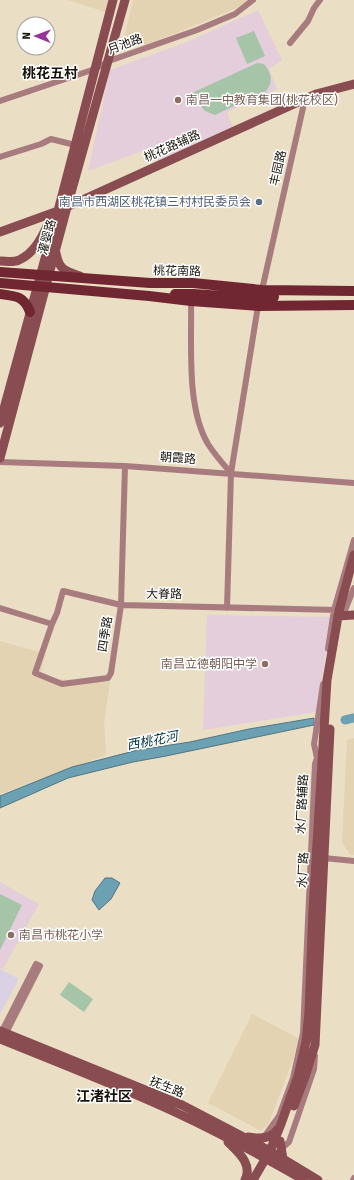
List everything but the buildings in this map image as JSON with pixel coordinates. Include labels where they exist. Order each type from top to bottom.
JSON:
[{"type":"main road","name":"灌婴路","points":[[45,275],[55,212],[75,144],[113,0]]},
{"type":"main road","name":"灌婴路","points":[[0,458],[41,287],[56,250],[125,0]]},
{"type":"main road","name":"桃花路辅路","points":[[0,232],[67,207],[316,94],[354,84]]},
{"type":"main road","points":[[0,261],[12,262],[19,260],[32,249],[41,238],[55,212]]},
{"type":"main road","points":[[56,250],[58,263],[60,266],[72,273],[89,279]]},
{"type":"main road","name":"桃花南路","points":[[0,272],[150,284],[193,283],[262,290],[354,290]]},
{"type":"main road","points":[[0,283],[149,296],[192,295],[354,299]]},
{"type":"main road","points":[[150,284],[192,295],[258,306],[354,305]]},
{"type":"main road","name":"灌婴路","points":[[0,423],[30,312],[41,287]]},
{"type":"main road","points":[[0,294],[20,298],[27,303],[30,312]]},
{"type":"main road","name":"水厂路","points":[[254,1180],[274,1152],[281,1124],[298,1076],[306,1042],[309,1012],[313,909],[327,680],[354,555]]},
{"type":"main road","name":"水厂路","points":[[260,1180],[274,1152],[305,1077],[315,1045],[321,901],[326,858],[329,750],[333,680],[342,612],[354,578]]},
{"type":"main road","name":"大脊路","points":[[342,612],[354,615]]},
{"type":"main road","name":"抚生路","points":[[2,1034],[182,1105],[274,1152],[318,1180]]},
{"type":"main road","name":"抚生路","points":[[2,1034],[178,1113],[221,1136],[274,1152],[304,1180]]},
{"type":"main road","points":[[240,1135],[264,1138],[274,1133],[281,1124]]},
{"type":"main road","points":[[221,1136],[241,1155],[245,1162],[247,1176],[245,1180]]},
{"type":"street","name":"月池路","points":[[0,100],[95,68],[108,61],[197,30],[235,14],[253,0]]},
{"type":"street","points":[[290,43],[308,21],[314,8],[320,0]]},
{"type":"street","name":"丰园路","points":[[262,290],[305,99]]},
{"type":"street","points":[[0,157],[41,144],[51,139],[75,144]]},
{"type":"street","points":[[192,295],[191,352],[197,414],[201,429],[208,443],[217,457],[231,473]]},
{"type":"street","points":[[227,608],[231,473],[258,306]]},
{"type":"street","name":"朝霞路","points":[[0,462],[125,466],[354,483]]},
{"type":"street","name":"四季路","points":[[52,624],[35,673],[62,684],[108,678],[111,673],[121,605],[125,466]]},
{"type":"street","name":"水厂路辅路","points":[[264,1138],[279,1116],[293,1078],[303,1034],[310,859],[315,764],[317,758],[314,744],[342,612],[354,540]]},
{"type":"street","name":"水厂路辅路","points":[[342,612],[354,588]]},
{"type":"street","name":"大脊路","points":[[52,624],[57,613],[63,591],[121,605],[342,612]]},
{"type":"street","points":[[0,608],[52,624]]},
{"type":"street","points":[[326,858],[354,861]]},
{"type":"street","points":[[36,964],[40,966],[2,1034],[36,964]]},
{"type":"shaded area","points":[[68,0],[108,0],[105,12]]},
{"type":"shaded area","points":[[133,0],[249,0],[239,7],[147,45],[123,43]]},
{"type":"shaded area","name":"南昌一中教育集团(桃花校区)","points":[[258,10],[282,60],[269,69],[277,89],[227,112],[233,128],[157,161],[153,147],[88,171],[110,70],[187,42]]},
{"type":"shaded area","name":"南昌立德朝阳中学","points":[[207,615],[332,617],[316,712],[203,730]]},
{"type":"shaded area","points":[[0,641],[46,654],[39,678],[110,682],[104,723],[106,755],[0,794]]},
{"type":"shaded area","points":[[354,738],[354,855],[350,855],[342,842],[347,740]]},
{"type":"shaded area","name":"南昌市桃花小学","points":[[0,882],[39,904],[3,969],[0,968]]},
{"type":"shaded area","points":[[0,969],[19,979],[0,1014]]},
{"type":"shaded area","points":[[252,1014],[298,1038],[293,1060],[269,1123],[261,1131],[208,1103]]},
{"type":"green space","points":[[254,31],[265,56],[247,64],[236,38]]},
{"type":"green space","points":[[257,63],[264,64],[271,77],[270,84],[266,91],[215,115],[205,111],[200,105],[200,95],[193,98],[192,93]]},
{"type":"green space","points":[[0,894],[22,905],[0,950]]},
{"type":"green space","points":[[69,982],[93,999],[84,1012],[60,995]]},
{"type":"water","points":[[314,718],[314,725],[133,762],[68,778],[0,808],[0,796],[72,767],[138,750],[190,742],[249,729]]},
{"type":"water","points":[[105,878],[112,878],[120,883],[111,899],[99,910],[92,900],[95,891]]},
{"type":"waterway","name":"西桃花河","points":[[345,720],[354,718]]},
{"type":"place","name":"南昌一中教育集团(桃花校区)","points":[[178,100]]},
{"type":"place","name":"南昌市西湖区桃花镇三村村民委员会","points":[[259,202]]},
{"type":"place","name":"南昌立德朝阳中学","points":[[265,664]]},
{"type":"place","name":"南昌市桃花小学","points":[[11,935]]},
{"type":"district","name":"桃花五村","points":[[50,73]]},
{"type":"district","name":"江渚社区","points":[[104,1096]]}]
